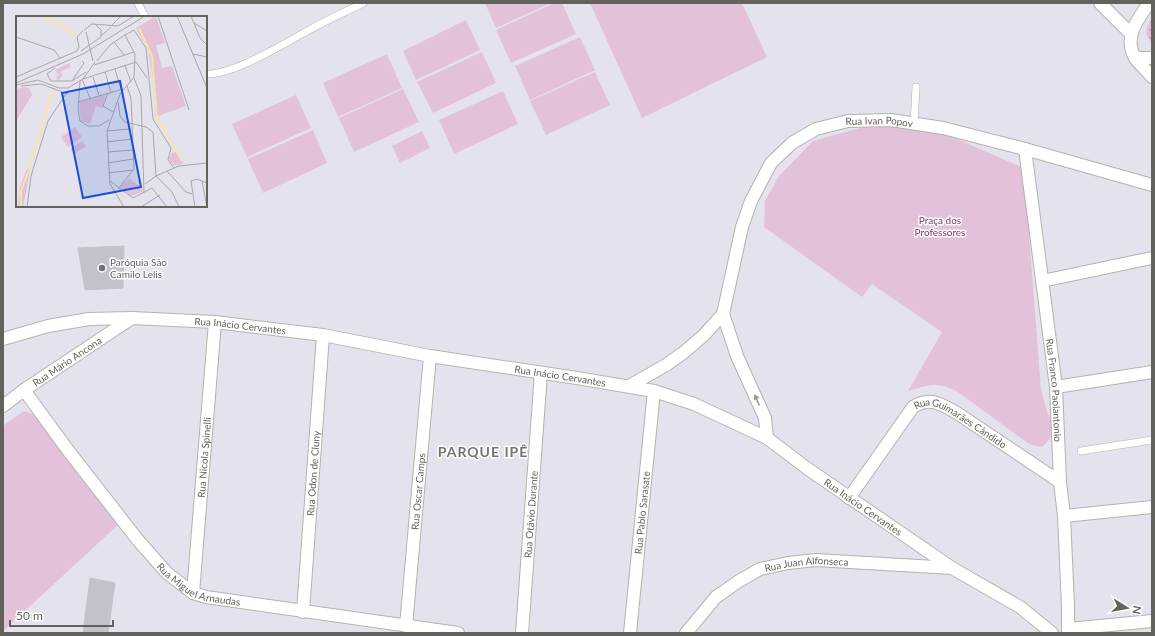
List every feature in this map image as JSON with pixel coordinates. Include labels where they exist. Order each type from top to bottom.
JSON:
[{"type":"street","points":[[1100,3],[1131,34]]},
{"type":"street","points":[[1149,3],[1135,23],[1131,34],[1131,45],[1135,58],[1152,76]]},
{"type":"street","points":[[1135,58],[1152,58]]},
{"type":"street","name":"Rua Ivan Popov","points":[[629,386],[666,365],[683,353],[704,335],[723,314],[742,227],[751,201],[771,163],[792,143],[816,128],[848,121],[891,120],[943,128],[1025,149],[1152,185]]},
{"type":"street","name":"Rua Franco Paolantonio","points":[[1025,149],[1056,387],[1060,482],[1064,516],[1068,631]]},
{"type":"street","points":[[1042,281],[1152,258]]},
{"type":"street","points":[[723,314],[737,356],[765,418],[767,438]]},
{"type":"street","name":"Rua Inácio Cervantes","points":[[3,339],[48,326],[89,320],[132,318],[215,322],[323,335],[430,356],[629,386],[654,392],[694,404],[767,438],[849,498],[952,568],[1020,607],[1052,633]]},
{"type":"street","name":"Rua Mário Ancona","points":[[3,406],[24,390],[132,318]]},
{"type":"street","name":"Rua Nicola Spinelli","points":[[193,593],[215,322]]},
{"type":"street","name":"Rua Odon de Cluny","points":[[303,612],[323,335]]},
{"type":"street","name":"Rua Oscar Camps","points":[[406,626],[430,356]]},
{"type":"street","points":[[1056,387],[1152,372]]},
{"type":"street","name":"Rua Otávio Durante","points":[[522,633],[541,373]]},
{"type":"street","name":"Rua Miguel Arnaudas","points":[[24,390],[67,449],[137,539],[167,573],[193,593],[206,597],[303,612],[458,633]]},
{"type":"street","name":"Rua Pablo Sarasate","points":[[630,633],[654,392]]},
{"type":"street","name":"Rua Guimarães Cândido","points":[[849,498],[913,407],[920,402],[928,401],[940,404],[957,413],[1060,482]]},
{"type":"street","points":[[1064,516],[1152,508]]},
{"type":"street","name":"Rua Juan Alfonseca","points":[[686,633],[716,597],[760,569],[788,563],[816,560],[952,568]]},
{"type":"street","points":[[1068,631],[1152,621]]},
{"type":"lane","points":[[138,3],[144,16]]},
{"type":"lane","points":[[207,74],[215,75],[249,62],[325,21],[364,3]]},
{"type":"lane","points":[[914,124],[916,87]]},
{"type":"lane","points":[[1081,451],[1152,440]]},
{"type":"green space","points":[[485,3],[551,3],[496,28]]},
{"type":"green space","points":[[554,3],[562,3],[576,34],[511,63],[496,30]]},
{"type":"green space","points":[[590,3],[742,3],[767,57],[642,118]]},
{"type":"green space","points":[[1152,19],[1152,43],[1146,31]]},
{"type":"green space","points":[[466,20],[480,50],[416,80],[403,51]]},
{"type":"green space","points":[[580,37],[595,70],[530,100],[515,66]]},
{"type":"green space","points":[[482,52],[496,83],[433,113],[417,82]]},
{"type":"green space","points":[[387,54],[402,88],[338,117],[323,83]]},
{"type":"green space","points":[[595,72],[610,105],[546,135],[530,101]]},
{"type":"green space","points":[[403,89],[419,122],[354,152],[339,118]]},
{"type":"green space","points":[[503,91],[518,124],[454,154],[439,120]]},
{"type":"green space","points":[[296,95],[311,128],[247,157],[232,124]]},
{"type":"green space","name":"Praça dos Professores","points":[[878,123],[950,136],[1024,168],[1041,390],[1047,411],[1055,427],[1050,439],[1042,447],[1029,444],[958,392],[944,386],[933,385],[908,391],[942,332],[872,284],[862,297],[764,227],[765,201],[779,176],[813,141]]},
{"type":"green space","points":[[313,130],[327,163],[263,193],[248,159]]},
{"type":"green space","points":[[422,131],[430,148],[400,163],[392,146]]},
{"type":"green space","points":[[24,411],[37,416],[63,455],[119,524],[3,631],[3,426]]},
{"type":"building","name":"Paróquia São Camilo Lelis","points":[[124,246],[123,288],[85,290],[78,248]]},
{"type":"building","points":[[90,578],[115,583],[108,633],[83,633]]},
{"type":"place","name":"Paróquia São Camilo Lelis","points":[[102,268]]},
{"type":"district","name":"PARQUE IPÊ","points":[[483,452]]}]
